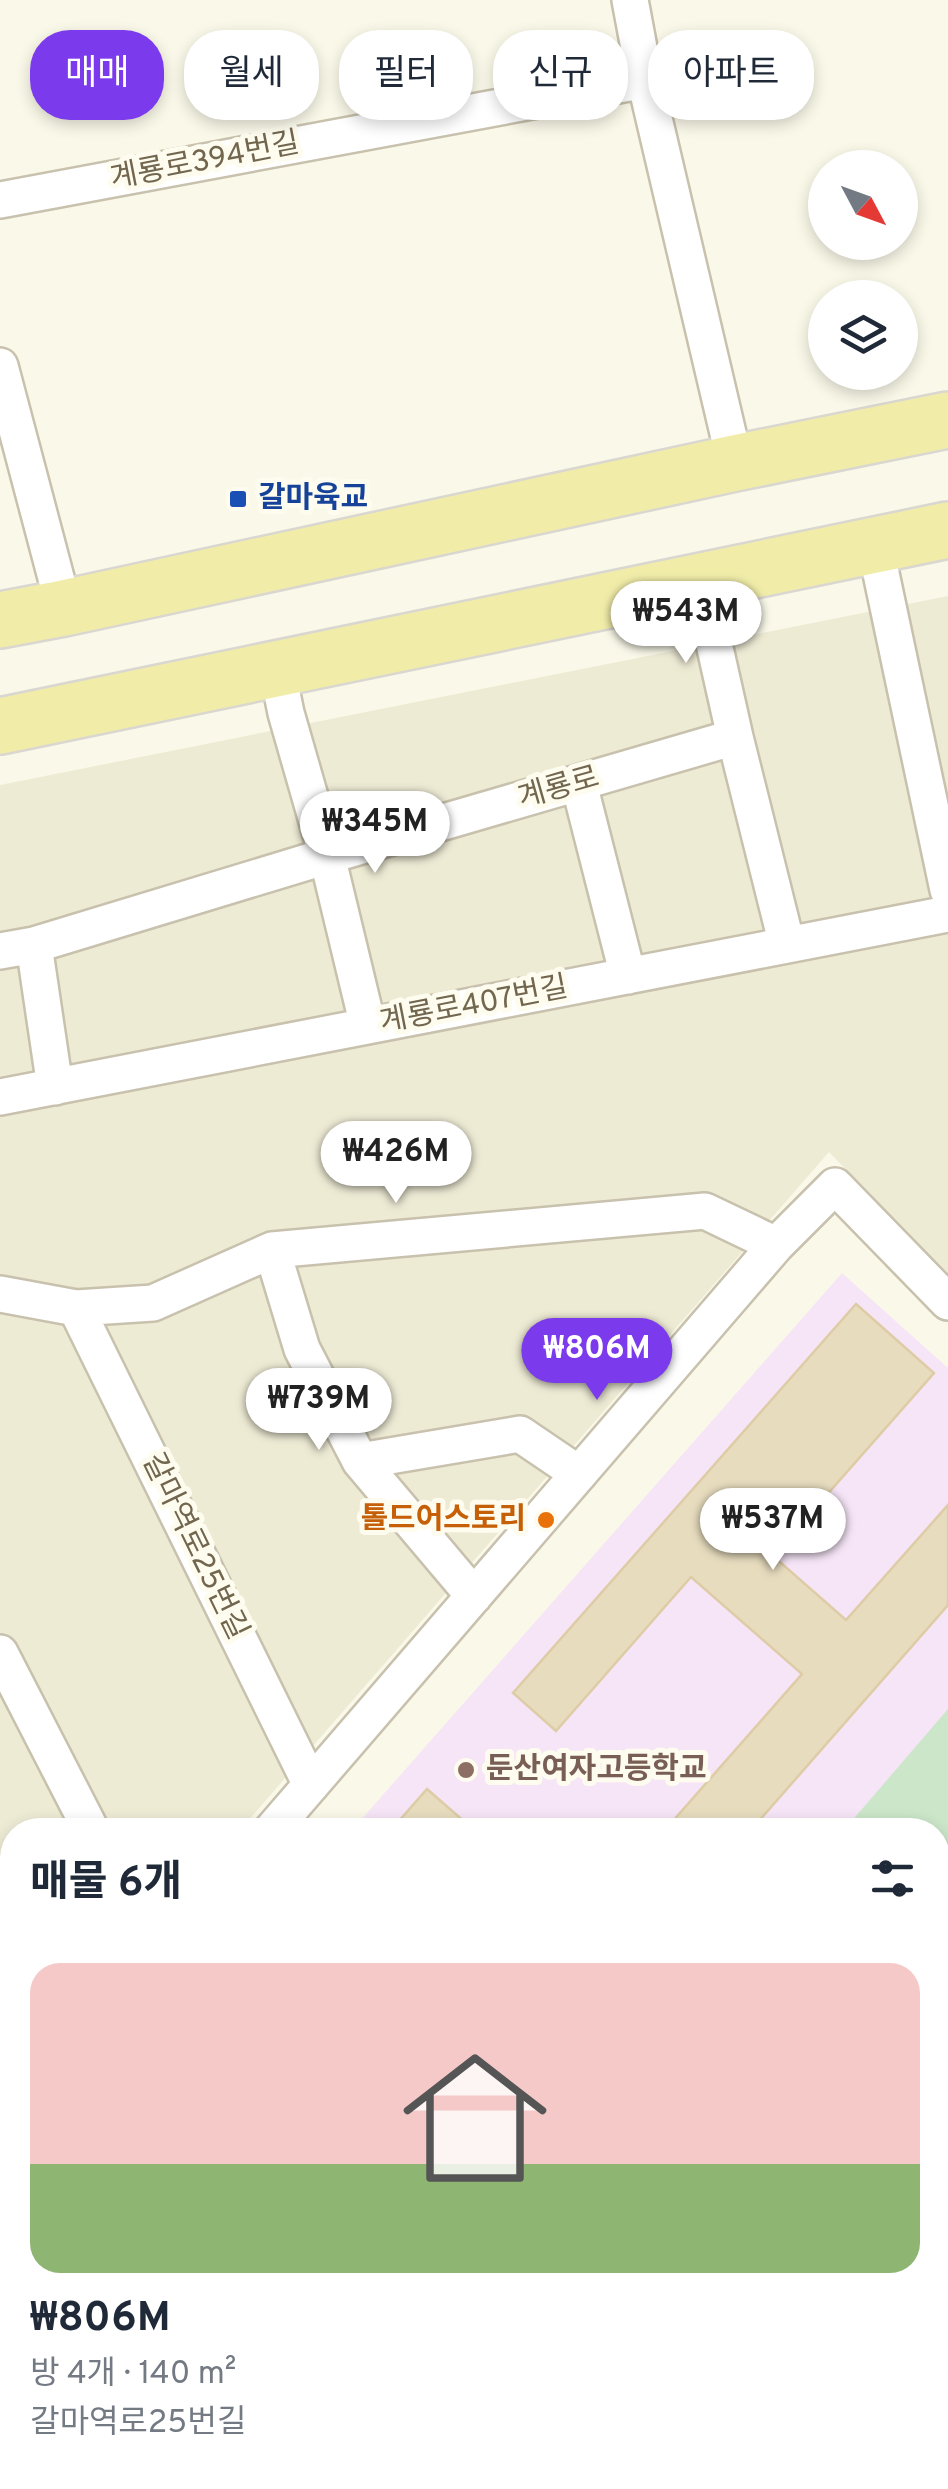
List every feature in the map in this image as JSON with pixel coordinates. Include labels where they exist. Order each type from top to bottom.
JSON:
[{"type":"main road","points":[[0,620],[948,420]]},
{"type":"main road","points":[[0,726],[948,530]]},
{"type":"street","points":[[630,0],[735,463]]},
{"type":"street","name":"계룡로394번길","points":[[0,200],[646,80]]},
{"type":"street","points":[[0,366],[64,608]]},
{"type":"street","points":[[875,545],[948,890]]},
{"type":"street","points":[[700,582],[788,945]]},
{"type":"street","points":[[276,668],[328,856],[368,1026]]},
{"type":"street","name":"계룡로","points":[[17,948],[735,737]]},
{"type":"street","points":[[579,784],[628,976]]},
{"type":"street","name":"계룡로407번길","points":[[0,1097],[948,914]]},
{"type":"street","points":[[17,948],[56,1086]]},
{"type":"street","points":[[283,1818],[776,1245],[834,1186],[948,1302]]},
{"type":"street","points":[[0,1294],[76,1308],[153,1303],[272,1250],[706,1211],[776,1245]]},
{"type":"street","points":[[272,1250],[302,1349],[360,1461],[474,1596]]},
{"type":"street","name":"갈마역로25번길","points":[[76,1308],[312,1785]]},
{"type":"street","points":[[360,1461],[520,1434],[579,1474]]},
{"type":"street","points":[[0,1653],[85,1818]]},
{"type":"shaded area","points":[[948,596],[948,1275],[829,1152],[250,1818],[0,1818],[0,785]]},
{"type":"shaded area","points":[[842,1273],[948,1368],[948,1818],[363,1818]]},
{"type":"green space","points":[[948,1709],[948,1818],[854,1818]]},
{"type":"building","points":[[856,1304],[934,1373],[773,1556],[846,1620],[948,1505],[948,1605],[762,1818],[676,1818],[802,1674],[691,1577],[556,1731],[513,1693]]},
{"type":"building","points":[[427,1789],[460,1818],[402,1818]]},
{"type":"place","name":"갈마육교","points":[[238,499]]},
{"type":"place","name":"톨드어스토리","points":[[546,1520]]},
{"type":"place","name":"둔산여자고등학교","points":[[466,1770]]}]
